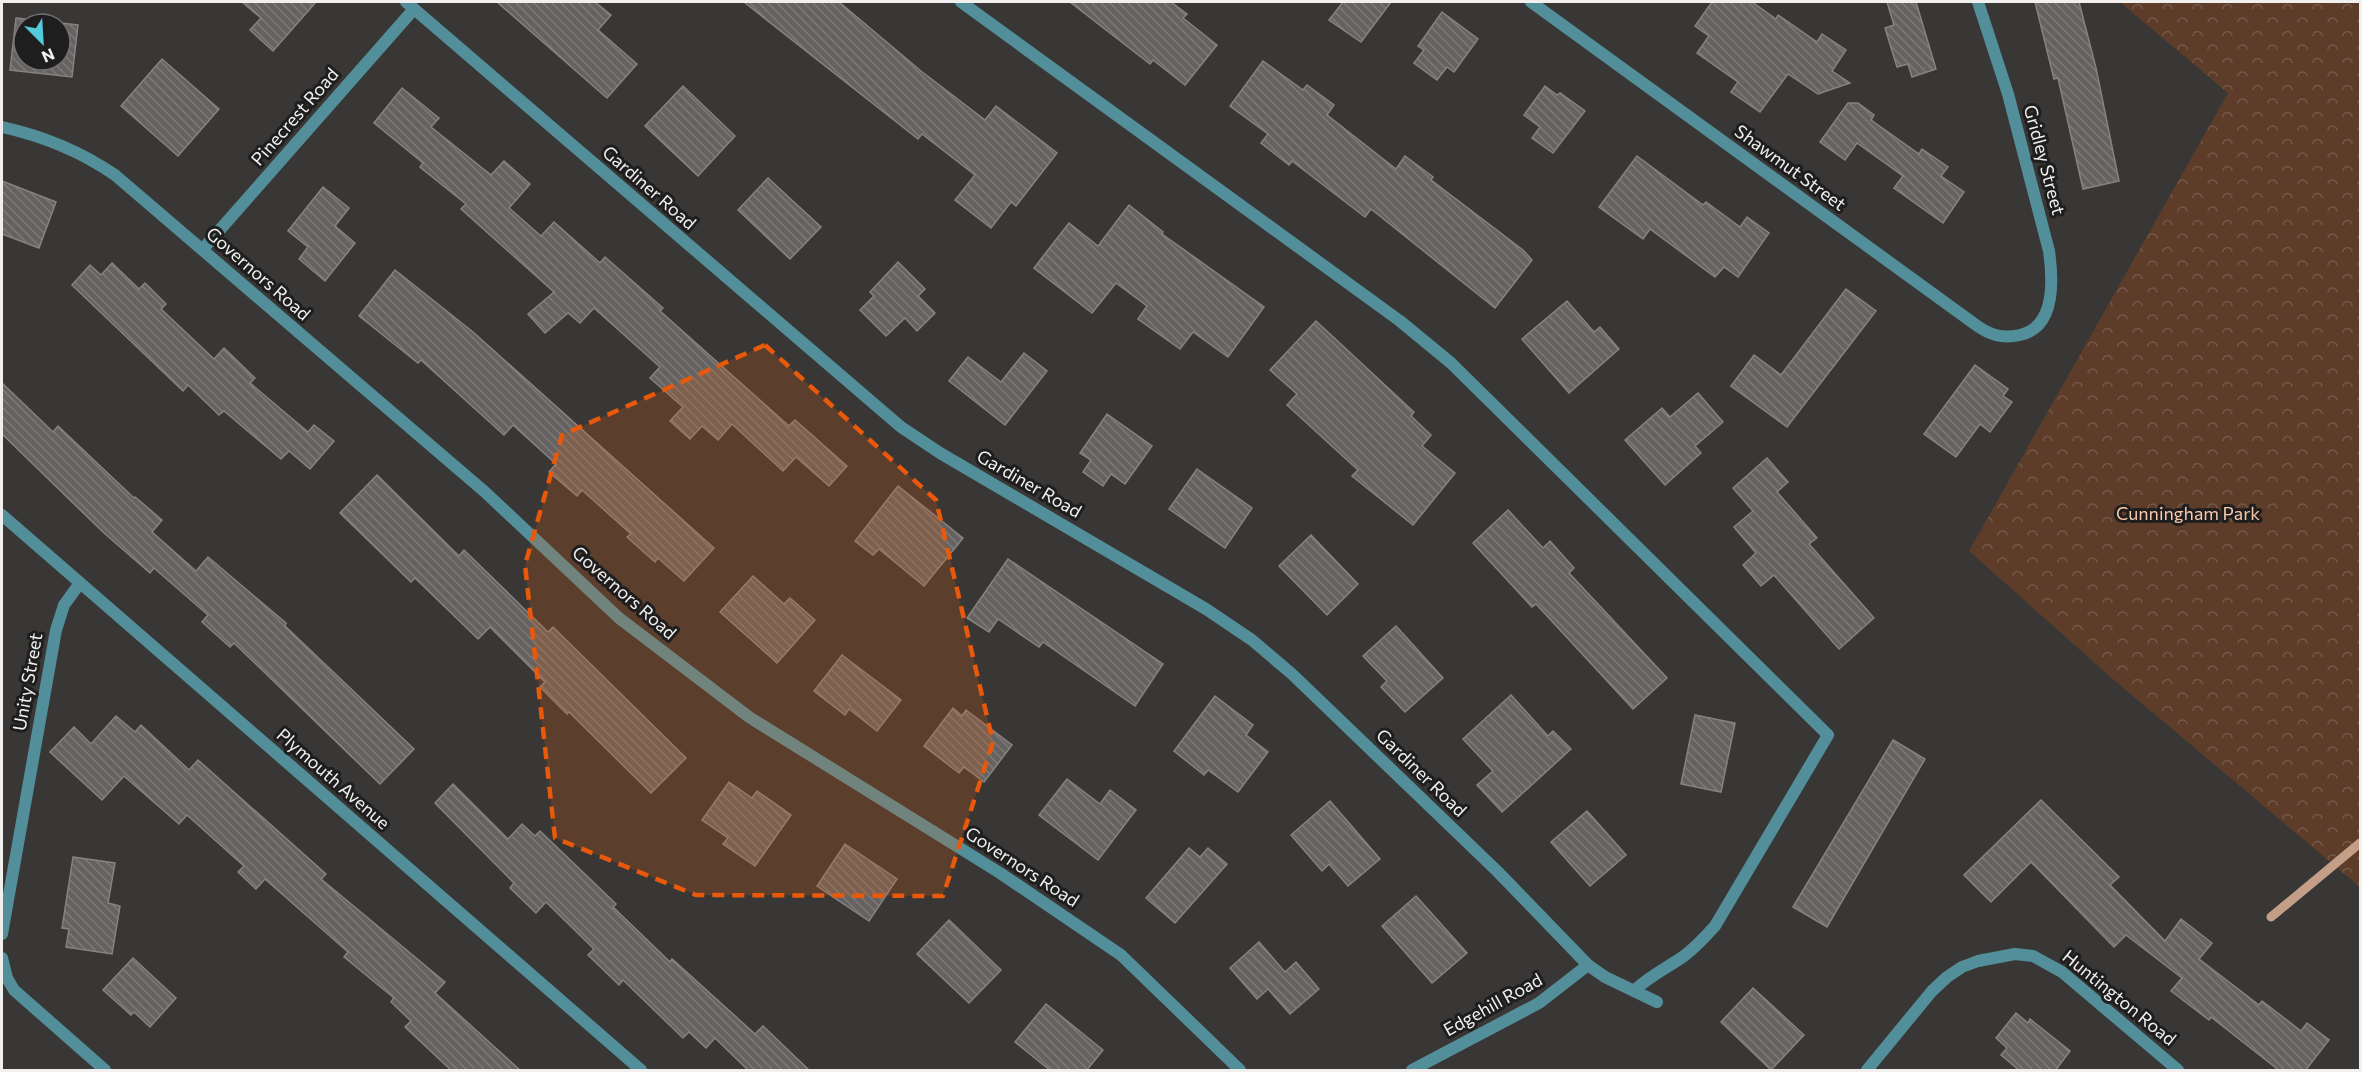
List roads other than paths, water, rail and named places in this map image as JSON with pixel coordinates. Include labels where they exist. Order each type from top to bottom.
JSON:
[{"type":"street","points":[[962,2],[1390,314],[1451,363],[1828,735],[1715,926],[1702,942],[1654,974],[1634,991]]},
{"type":"street","name":"Shawmut Street","points":[[1531,2],[1987,333],[1999,337],[2012,337],[2035,328]]},
{"type":"street","name":"Gridley Street","points":[[1978,2],[2008,94],[2049,251],[2052,289],[2043,318],[2035,328]]},
{"type":"street","name":"Gardiner Road","points":[[410,5],[901,427],[940,453],[1206,609],[1252,640],[1292,675],[1497,872],[1588,965],[1605,977],[1657,1002]]},
{"type":"street","name":"Pinecrest Road","points":[[202,249],[410,5]]},
{"type":"street","name":"Governors Road","points":[[2,127],[53,141],[95,162],[135,191],[485,492],[619,618],[749,717],[1000,873],[1121,955],[1240,1071]]},
{"type":"street","name":"Plymouth Avenue","points":[[2,515],[641,1071]]},
{"type":"street","name":"Unity Street","points":[[2,934],[56,630],[64,605],[80,583]]},
{"type":"street","name":"Huntington Road","points":[[1867,1071],[1932,991],[1947,977],[1962,967],[1978,961],[2015,954],[2033,956],[2062,972],[2178,1071]]},
{"type":"street","points":[[2,958],[7,978],[19,995],[105,1071]]},
{"type":"street","name":"Edgehill Road","points":[[1412,1071],[1539,1003],[1588,965]]},
{"type":"waterway","points":[[2271,917],[2360,843]]},
{"type":"park label","name":"Cunningham Park","points":[[2188,514]]}]
